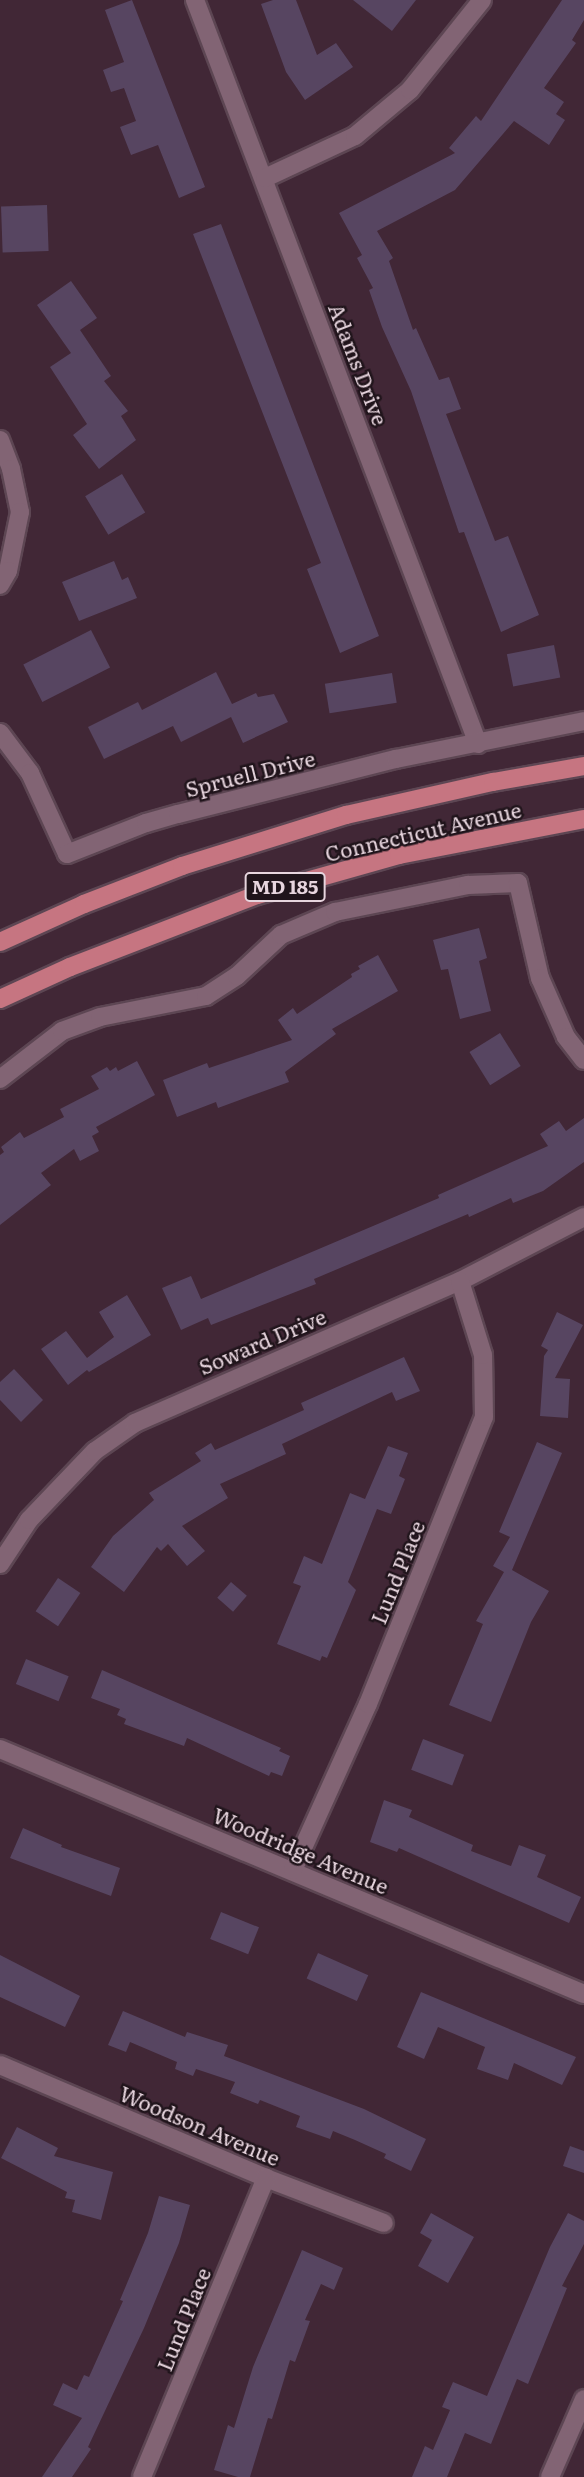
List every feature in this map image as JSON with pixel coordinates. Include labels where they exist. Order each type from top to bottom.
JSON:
[{"type":"main road","name":"Connecticut Avenue","points":[[0,942],[84,904],[182,866],[345,815],[494,782],[584,766]]},
{"type":"main road","name":"Connecticut Avenue","points":[[0,999],[95,957],[257,895],[399,855],[584,819]]},
{"type":"street","name":"Adams Drive","points":[[195,0],[265,178],[478,744]]},
{"type":"street","points":[[265,178],[355,136],[410,90],[482,0]]},
{"type":"street","points":[[0,440],[11,469],[20,512],[8,571],[0,585]]},
{"type":"street","name":"Spruell Drive","points":[[0,733],[30,773],[67,854],[146,823],[396,759],[584,721]]},
{"type":"street","points":[[0,1079],[62,1031],[100,1017],[206,996],[237,976],[281,935],[335,912],[468,885],[518,883],[540,978],[566,1037],[584,1060]]},
{"type":"street","name":"Soward Drive","points":[[0,1564],[29,1520],[86,1460],[135,1423],[460,1281],[584,1217]]},
{"type":"street","name":"Lund Place","points":[[293,1870],[369,1704],[484,1417],[484,1355],[460,1281]]},
{"type":"street","name":"Woodridge Avenue","points":[[0,1749],[584,1994]]},
{"type":"street","name":"Woodson Avenue","points":[[0,2065],[266,2178],[384,2223]]},
{"type":"street","name":"Lund Place","points":[[142,2477],[266,2178]]},
{"type":"street","points":[[550,2477],[584,2399]]},
{"type":"building","points":[[132,0],[205,187],[179,198],[158,145],[131,155],[120,127],[136,121],[124,88],[111,92],[103,70],[124,62],[105,10]]},
{"type":"building","points":[[273,0],[296,0],[317,55],[336,43],[353,67],[305,100],[286,72],[261,4]]},
{"type":"building","points":[[353,0],[416,0],[392,31]]},
{"type":"building","points":[[562,0],[584,0],[584,20],[572,40],[576,43],[544,88],[564,102],[556,114],[565,120],[549,145],[514,121],[455,190],[377,231],[393,258],[389,261],[413,330],[416,328],[439,380],[449,377],[461,409],[446,414],[495,541],[508,536],[539,615],[501,632],[464,532],[459,533],[411,391],[382,327],[369,290],[373,288],[357,258],[362,255],[339,213],[455,153],[449,148],[476,116],[481,121]]},
{"type":"building","points":[[47,205],[49,251],[3,253],[1,207]]},
{"type":"building","points":[[221,224],[379,636],[340,653],[307,569],[321,563],[193,234]]},
{"type":"building","points":[[71,281],[97,318],[80,330],[111,376],[104,381],[128,411],[121,416],[136,440],[99,469],[73,435],[87,424],[50,367],[71,353],[37,305]]},
{"type":"building","points":[[122,474],[145,513],[108,535],[85,496]]},
{"type":"building","points":[[114,561],[122,580],[128,577],[137,598],[79,621],[62,582]]},
{"type":"building","points":[[91,630],[110,667],[42,702],[23,665]]},
{"type":"building","points":[[554,645],[560,677],[513,687],[507,654]]},
{"type":"building","points":[[216,672],[232,704],[256,693],[258,697],[274,694],[288,722],[243,743],[231,717],[181,742],[173,726],[104,759],[88,727],[138,702],[142,710]]},
{"type":"building","points":[[392,673],[397,703],[330,713],[325,684]]},
{"type":"building","points":[[479,928],[487,958],[479,961],[491,1011],[460,1019],[448,969],[441,970],[433,940]]},
{"type":"building","points":[[378,955],[398,991],[332,1029],[336,1034],[285,1072],[289,1082],[218,1108],[216,1102],[177,1117],[163,1080],[207,1063],[209,1068],[292,1040],[278,1020],[293,1008],[297,1014],[352,977],[351,974],[360,969],[358,966]]},
{"type":"building","points":[[500,1033],[521,1066],[490,1085],[469,1052]]},
{"type":"building","points":[[137,1061],[155,1095],[96,1127],[99,1132],[92,1136],[99,1151],[80,1161],[74,1149],[41,1173],[51,1185],[0,1225],[0,1155],[4,1152],[1,1147],[20,1132],[24,1138],[64,1117],[60,1109],[99,1089],[91,1076],[107,1067],[110,1071],[116,1067],[118,1071]]},
{"type":"building","points":[[584,1118],[584,1162],[543,1191],[513,1203],[511,1198],[469,1217],[468,1214],[314,1279],[316,1284],[211,1325],[208,1318],[181,1330],[162,1288],[191,1276],[201,1299],[439,1198],[438,1195],[548,1146],[540,1134],[559,1121],[566,1131]]},
{"type":"building","points":[[127,1295],[151,1335],[89,1372],[87,1370],[68,1385],[41,1349],[66,1331],[87,1358],[114,1337],[99,1312]]},
{"type":"building","points":[[557,1312],[583,1325],[555,1378],[570,1379],[568,1418],[540,1416],[544,1356],[548,1350],[541,1346]]},
{"type":"building","points":[[404,1357],[420,1391],[396,1401],[392,1392],[282,1444],[286,1454],[220,1484],[228,1498],[182,1526],[205,1551],[187,1566],[168,1544],[161,1551],[157,1547],[124,1592],[91,1567],[113,1536],[154,1500],[149,1493],[201,1461],[195,1453],[211,1443],[215,1450],[304,1410],[301,1403]]},
{"type":"building","points":[[14,1369],[43,1400],[21,1422],[0,1400],[0,1382]]},
{"type":"building","points":[[537,1442],[562,1453],[512,1570],[549,1591],[531,1622],[491,1722],[449,1705],[483,1624],[476,1621],[504,1572],[493,1566],[510,1537],[499,1532]]},
{"type":"building","points":[[388,1446],[408,1453],[399,1476],[405,1479],[391,1514],[377,1509],[348,1582],[356,1590],[327,1658],[322,1656],[320,1661],[277,1644],[301,1586],[293,1583],[304,1556],[322,1564],[350,1493],[365,1499]]},
{"type":"building","points":[[58,1578],[80,1593],[58,1626],[36,1611]]},
{"type":"building","points":[[231,1582],[247,1596],[233,1612],[217,1598]]},
{"type":"building","points":[[26,1659],[69,1676],[59,1701],[16,1684]]},
{"type":"building","points":[[102,1670],[281,1748],[279,1751],[290,1756],[282,1776],[271,1772],[269,1776],[187,1738],[184,1746],[124,1724],[126,1719],[117,1715],[120,1709],[91,1698]]},
{"type":"building","points":[[423,1739],[464,1755],[452,1786],[411,1770]]},
{"type":"building","points":[[384,1800],[412,1810],[409,1817],[473,1845],[471,1851],[511,1866],[519,1845],[546,1855],[537,1877],[581,1897],[569,1923],[399,1848],[397,1852],[370,1842]]},
{"type":"building","points":[[23,1828],[62,1845],[61,1847],[120,1868],[111,1896],[10,1858]]},
{"type":"building","points":[[221,1912],[259,1927],[248,1954],[210,1939]]},
{"type":"building","points":[[318,1953],[368,1975],[357,2001],[307,1979]]},
{"type":"building","points":[[0,1955],[80,1996],[65,2027],[0,1997]]},
{"type":"building","points":[[421,1992],[576,2057],[562,2085],[514,2063],[508,2080],[477,2069],[485,2047],[438,2027],[424,2059],[397,2047]]},
{"type":"building","points":[[123,2011],[185,2037],[187,2032],[228,2045],[224,2056],[364,2109],[426,2139],[411,2171],[384,2158],[386,2154],[333,2131],[330,2139],[296,2127],[300,2116],[260,2100],[258,2104],[230,2093],[235,2082],[196,2069],[193,2076],[175,2069],[177,2062],[130,2042],[126,2052],[108,2045]]},
{"type":"building","points":[[17,2127],[58,2148],[54,2156],[113,2172],[101,2220],[72,2212],[75,2200],[65,2198],[67,2192],[1,2158]]},
{"type":"building","points":[[570,2146],[584,2151],[584,2173],[563,2166]]},
{"type":"building","points":[[159,2196],[190,2205],[179,2243],[144,2328],[88,2447],[91,2449],[72,2477],[42,2477],[82,2418],[53,2405],[63,2383],[77,2390],[84,2375],[89,2377],[123,2301],[120,2300],[148,2233]]},
{"type":"building","points":[[431,2213],[474,2237],[448,2283],[418,2266],[432,2240],[420,2233]]},
{"type":"building","points":[[568,2213],[584,2221],[584,2244],[562,2286],[567,2288],[528,2384],[517,2379],[491,2444],[465,2433],[447,2477],[412,2477],[425,2446],[433,2450],[450,2410],[442,2407],[453,2382],[487,2396],[550,2247]]},
{"type":"building","points":[[302,2250],[343,2268],[334,2290],[321,2284],[305,2320],[310,2321],[295,2362],[290,2360],[272,2419],[268,2418],[250,2477],[238,2477],[214,2470],[228,2425],[234,2428],[253,2367]]}]
